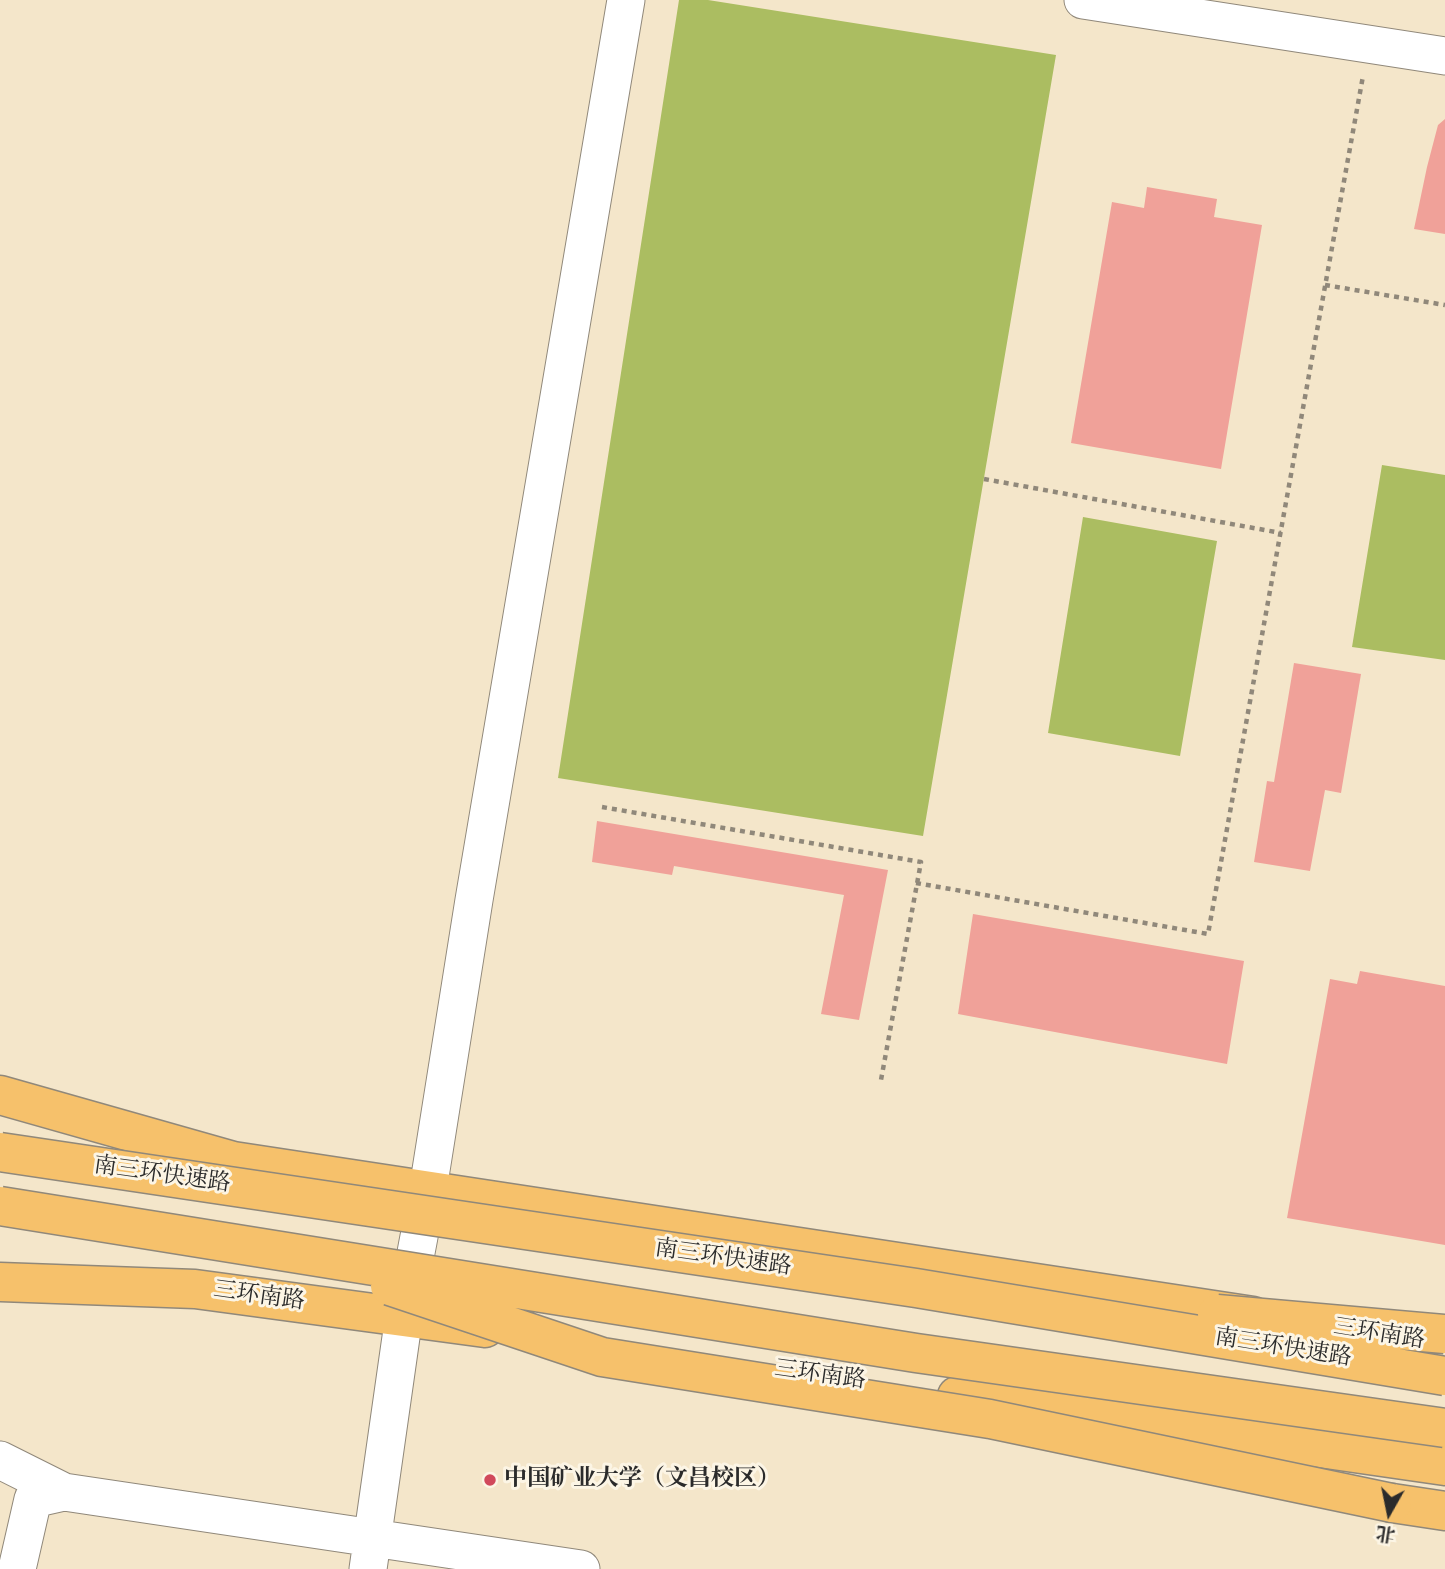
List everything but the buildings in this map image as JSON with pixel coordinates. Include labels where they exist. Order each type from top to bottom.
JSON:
[{"type":"main road","name":"三环南路","points":[[0,1095],[233,1161]]},
{"type":"main road","name":"三环南路","points":[[0,1120],[233,1161],[1445,1345]]},
{"type":"main road","name":"南三环快速路","points":[[0,1152],[916,1287],[1445,1376]]},
{"type":"main road","points":[[0,1206],[916,1353],[1445,1428]]},
{"type":"main road","points":[[278,1249],[602,1357],[990,1419],[1392,1503],[1445,1511]]},
{"type":"main road","name":"三环南路","points":[[0,1258],[195,1289],[1445,1466]]},
{"type":"main road","name":"三环南路","points":[[0,1282],[195,1289]]},
{"type":"main road","points":[[916,1287],[1445,1335]]},
{"type":"street","points":[[371,1553],[404,1317],[428,1189],[626,0]]},
{"type":"street","points":[[1083,0],[1445,56]]},
{"type":"street","points":[[0,1460],[64,1492],[371,1553],[581,1569]]},
{"type":"street","points":[[17,1569],[33,1499],[64,1492]]},
{"type":"path","points":[[916,883],[1208,934],[1369,44]]},
{"type":"path","points":[[1325,285],[1445,305]]},
{"type":"path","points":[[984,479],[1281,533]]},
{"type":"path","points":[[602,807],[921,862],[881,1080]]},
{"type":"green space","points":[[679,0],[708,0],[1056,55],[923,836],[558,778]]},
{"type":"green space","points":[[1382,465],[1445,475],[1445,660],[1352,647]]},
{"type":"green space","points":[[1083,517],[1217,541],[1180,756],[1048,733]]},
{"type":"place","name":"中国矿业大学（文昌校区）","points":[[490,1480]]}]
